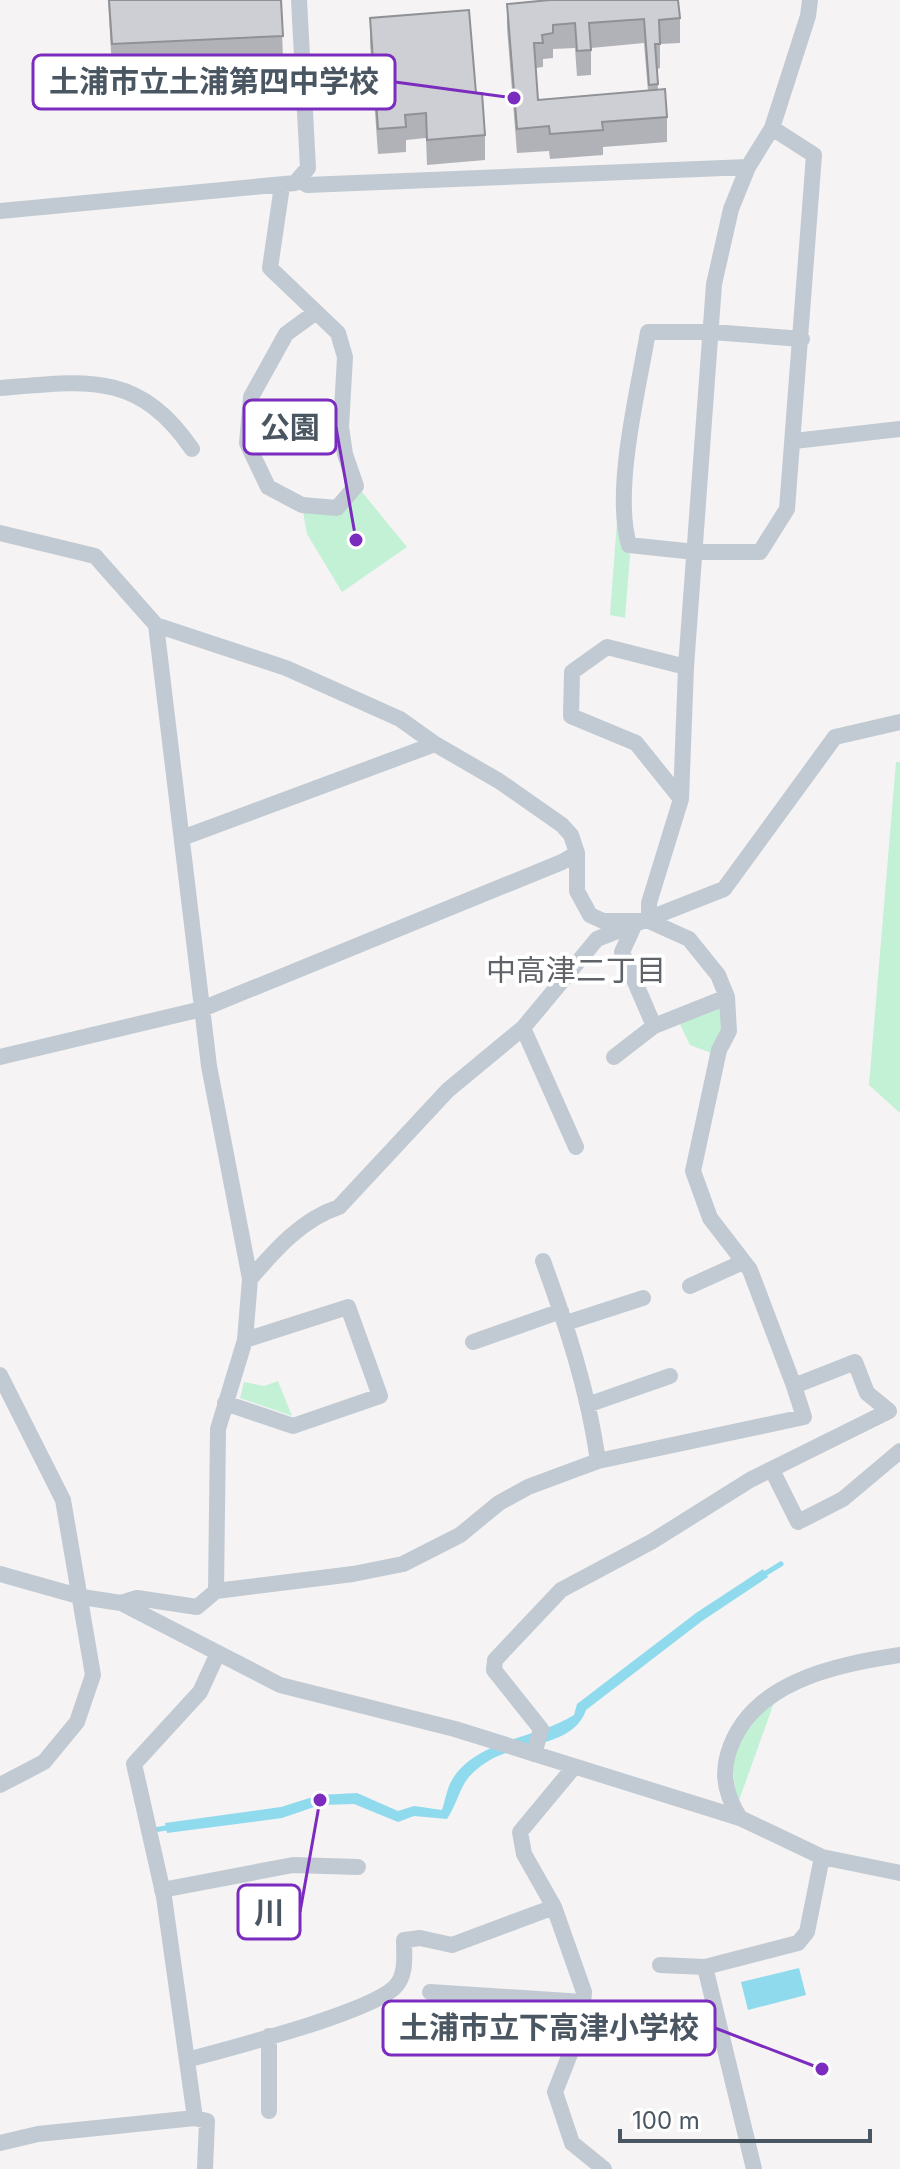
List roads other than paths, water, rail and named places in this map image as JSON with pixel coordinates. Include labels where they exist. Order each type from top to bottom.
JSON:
[{"type":"street","points":[[0,211],[282,186],[300,180],[308,168],[299,0]]},
{"type":"street","points":[[654,1026],[622,952],[641,924],[681,799],[686,667],[714,284],[727,224],[748,167],[772,128],[808,16],[810,0]]},
{"type":"street","points":[[772,128],[814,155],[802,339],[787,509],[760,552],[695,552],[629,545],[622,522],[630,442],[648,332],[712,332],[802,339]]},
{"type":"street","points":[[300,180],[307,185],[337,185],[748,167]]},
{"type":"street","points":[[282,186],[270,268],[338,333],[345,357],[341,427],[345,454],[356,486],[337,508],[302,505],[268,487],[247,443],[251,397],[286,334],[316,312]]},
{"type":"street","points":[[0,388],[82,382],[143,396],[172,420],[192,449]]},
{"type":"street","points":[[794,441],[900,429]]},
{"type":"street","points":[[0,533],[95,556],[156,625],[286,668],[400,719],[562,825],[571,835],[577,853],[577,891],[590,915],[603,921],[641,924],[689,939],[718,975],[727,997],[729,1031],[719,1050],[693,1171],[710,1218],[750,1270],[804,1417],[598,1461],[528,1487],[499,1503],[460,1535],[426,1555],[403,1564],[353,1574],[216,1591],[197,1607],[137,1598],[121,1603]]},
{"type":"street","points":[[156,625],[209,1066],[250,1279],[245,1340],[218,1429],[216,1591]]},
{"type":"street","points":[[681,799],[636,743],[571,716],[572,672],[607,647],[686,667]]},
{"type":"street","points":[[250,1279],[280,1245],[320,1213],[339,1207],[448,1090],[523,1028],[597,939],[724,889],[835,737],[900,722]]},
{"type":"street","points":[[182,838],[435,744]]},
{"type":"street","points":[[0,1057],[202,1009],[562,862],[577,853]]},
{"type":"street","points":[[614,1057],[654,1026],[727,997]]},
{"type":"street","points":[[523,1028],[576,1147]]},
{"type":"street","points":[[543,1261],[564,1317],[590,1404],[598,1461]]},
{"type":"street","points":[[690,1286],[743,1262]]},
{"type":"street","points":[[473,1342],[643,1298]]},
{"type":"street","points":[[225,1403],[293,1426],[380,1396],[348,1307],[245,1340]]},
{"type":"street","points":[[534,1754],[541,1729],[494,1670],[495,1660],[561,1590],[651,1542],[772,1470],[895,1415],[867,1393],[855,1362],[794,1386]]},
{"type":"street","points":[[0,1375],[63,1500],[93,1675],[77,1722],[44,1762],[0,1785]]},
{"type":"street","points":[[590,1404],[670,1376]]},
{"type":"street","points":[[772,1470],[798,1522],[843,1499],[900,1451]]},
{"type":"street","points":[[0,1574],[82,1597],[121,1603],[280,1685],[455,1729],[740,1818],[822,1857],[900,1873]]},
{"type":"street","points":[[195,2118],[162,1890],[134,1764],[200,1692],[218,1653]]},
{"type":"street","points":[[740,1818],[728,1800],[724,1767],[733,1734],[753,1710],[778,1690],[846,1662],[900,1655]]},
{"type":"street","points":[[574,1767],[520,1832],[524,1854],[554,1907],[584,1992],[581,2026],[555,2092],[572,2143],[604,2169]]},
{"type":"street","points":[[660,1965],[705,1967],[798,1943],[807,1932],[822,1857]]},
{"type":"street","points":[[162,1890],[293,1865],[358,1867]]},
{"type":"street","points":[[187,2060],[330,2016],[394,1987],[404,1969],[404,1940],[420,1938],[452,1945],[554,1907]]},
{"type":"street","points":[[705,1967],[754,2169]]},
{"type":"street","points":[[430,1992],[583,2002]]},
{"type":"street","points":[[269,2036],[269,2111]]},
{"type":"street","points":[[0,2143],[38,2134],[195,2118],[207,2121],[205,2169]]},
{"type":"water","points":[[763,1569],[768,1577],[702,1621],[586,1710],[580,1722],[570,1731],[558,1738],[502,1754],[479,1767],[466,1780],[447,1819],[414,1816],[398,1822],[354,1804],[320,1805],[282,1818],[167,1833],[165,1823],[281,1807],[319,1795],[357,1793],[398,1811],[414,1806],[442,1810],[452,1780],[476,1756],[574,1715],[577,1704],[696,1613]]},
{"type":"water","points":[[799,1968],[806,1995],[748,2010],[741,1982]]},
{"type":"waterway","points":[[761,1576],[781,1564]]},
{"type":"waterway","points":[[154,1830],[172,1827]]},
{"type":"place","name":"土浦市立土浦第四中学校","points":[[514,98]]},
{"type":"place","name":"公園","points":[[356,540]]},
{"type":"place","name":"川","points":[[320,1800]]},
{"type":"place","name":"土浦市立下高津小学校","points":[[822,2069]]},
{"type":"district","name":"中高津二丁目","points":[[576,971]]}]
